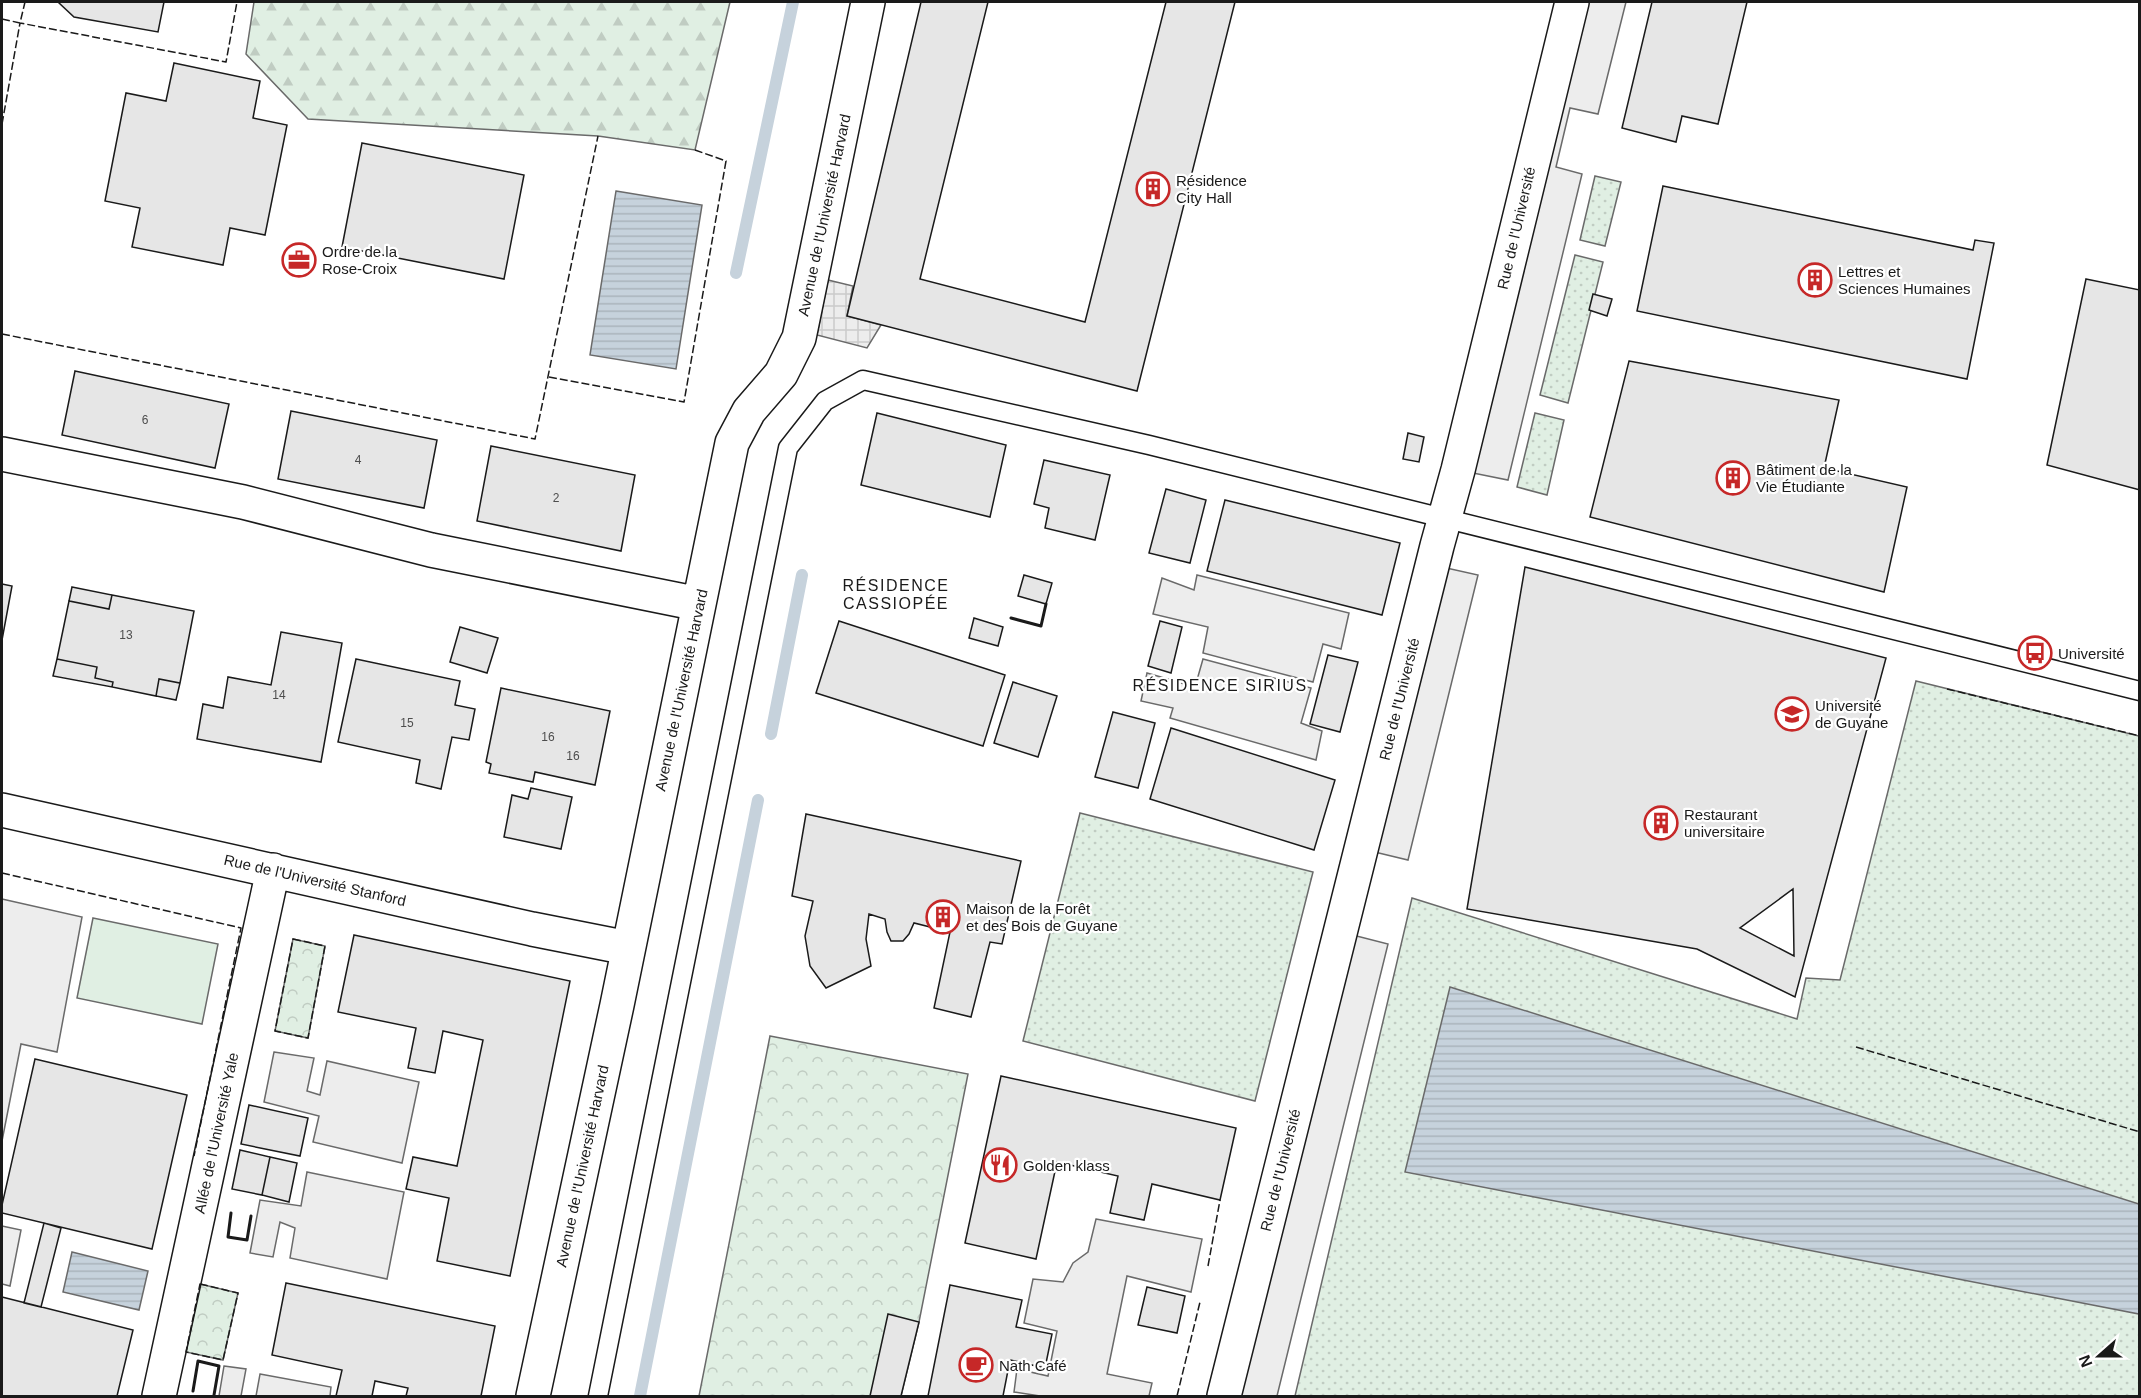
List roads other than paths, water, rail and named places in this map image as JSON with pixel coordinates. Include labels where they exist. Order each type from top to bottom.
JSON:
[{"type":"street","name":"Avenue de l'Université Harvard","points":[[533,1396],[732,443],[749,411],[781,374],[799,338],[868,2]]},
{"type":"street","name":"Rue de l'Université","points":[[1224,1396],[1444,518],[1458,470],[1572,2]]},
{"type":"street","points":[[2,454],[243,502],[431,550],[699,604]]},
{"type":"street","name":"Rue de l'Université Stanford","points":[[2,810],[532,929],[628,948]]},
{"type":"street","name":"Allée de l'Université Yale","points":[[159,1396],[273,870]]},
{"type":"lane","points":[[598,1396],[789,448],[825,401],[862,380],[1149,445],[2139,691]]},
{"type":"waterway","points":[[736,273],[793,2]]},
{"type":"waterway","points":[[771,734],[802,575]]},
{"type":"waterway","points":[[640,1396],[758,800]]},
{"type":"place","name":"Résidence City Hall","points":[[1153,189]]},
{"type":"place","name":"Ordre de la Rose-Croix","points":[[299,260]]},
{"type":"place","name":"Lettres et Sciences Humaines","points":[[1815,280]]},
{"type":"place","name":"Bâtiment de la Vie Étudiante","points":[[1733,478]]},
{"type":"place","name":"Université","points":[[2035,653]]},
{"type":"place","name":"Université de Guyane","points":[[1792,714]]},
{"type":"place","name":"Restaurant universitaire","points":[[1661,823]]},
{"type":"place","name":"Maison de la Forêt et des Bois de Guyane","points":[[943,917]]},
{"type":"place","name":"Golden klass","points":[[1000,1165]]},
{"type":"place","name":"Nath Café","points":[[976,1365]]},
{"type":"district","name":"RÉSIDENCE CASSIOPÉE","points":[[896,594]]},
{"type":"district","name":"RÉSIDENCE SIRIUS","points":[[1220,685]]}]
